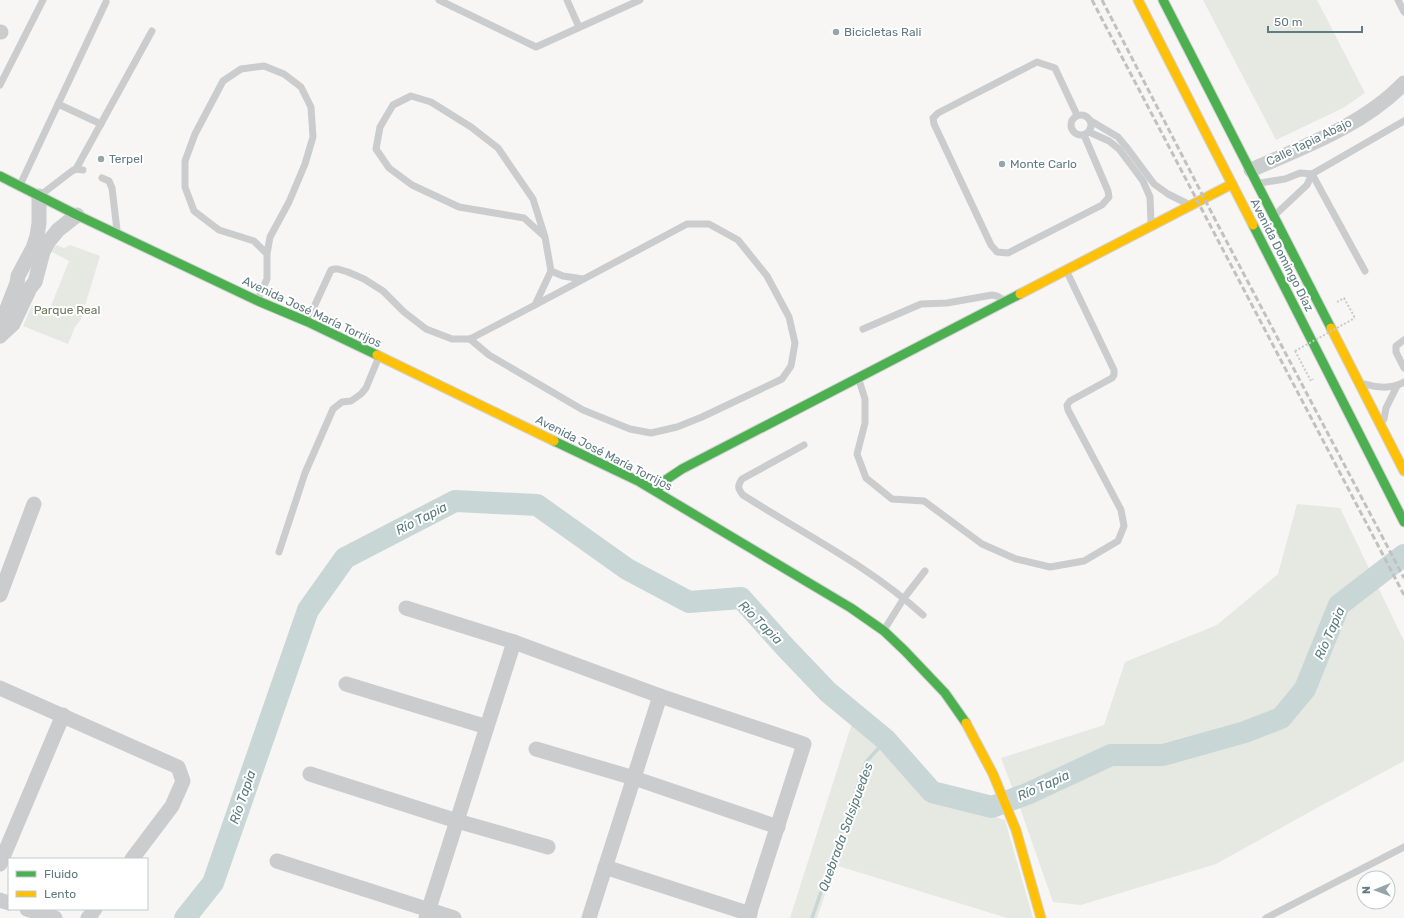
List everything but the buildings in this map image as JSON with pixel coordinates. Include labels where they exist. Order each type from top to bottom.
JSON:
[{"type":"main road","name":"Avenida Domingo Díaz","points":[[1138,0],[1404,522]]},
{"type":"main road","name":"Avenida Domingo Díaz","points":[[1163,0],[1404,472]]},
{"type":"main road","name":"Avenida José María Torrijos","points":[[0,176],[77,215],[258,301],[308,322],[656,492],[851,608],[884,631],[945,693],[967,724],[993,774],[1016,830],[1041,918]]},
{"type":"main road","points":[[656,492],[669,477],[682,469],[1232,184]]},
{"type":"street","name":"Calle Tapia Abajo","points":[[1251,170],[1327,136],[1376,108],[1404,83]]},
{"type":"street","points":[[0,336],[13,324],[23,286],[18,276],[33,248],[39,224],[39,196]]},
{"type":"street","points":[[23,286],[35,282],[43,252],[49,241],[58,230],[77,215]]},
{"type":"street","points":[[24,264],[32,265],[39,271]]},
{"type":"street","points":[[0,595],[34,504]]},
{"type":"street","points":[[406,608],[514,642],[660,696],[804,744],[749,916],[605,867]]},
{"type":"street","points":[[428,914],[514,642]]},
{"type":"street","points":[[346,684],[487,727]]},
{"type":"street","points":[[0,688],[178,767],[183,781],[172,806],[133,858]]},
{"type":"street","points":[[589,918],[660,696]]},
{"type":"street","points":[[0,864],[63,715]]},
{"type":"street","points":[[536,749],[634,778],[778,827]]},
{"type":"street","points":[[310,774],[457,821],[548,848]]},
{"type":"street","points":[[277,861],[428,914],[454,918]]},
{"type":"street","points":[[30,910],[55,918]]},
{"type":"street","points":[[88,918],[94,910]]},
{"type":"lane","points":[[0,85],[43,0]]},
{"type":"lane","points":[[439,0],[536,47],[640,0]]},
{"type":"lane","points":[[567,0],[580,27]]},
{"type":"lane","points":[[1398,0],[1404,12]]},
{"type":"lane","points":[[19,186],[106,2]]},
{"type":"lane","points":[[39,196],[67,174],[80,170],[101,124],[152,32]]},
{"type":"lane","points":[[1077,115],[1055,68],[1037,62],[938,113],[933,118],[934,124],[991,245],[998,252],[1008,253],[1102,205],[1109,197],[1086,133]]},
{"type":"lane","points":[[258,301],[267,279],[267,254],[270,237],[290,202],[305,164],[313,136],[311,107],[301,87],[284,74],[264,66],[241,69],[222,81],[195,134],[185,161],[185,187],[194,211],[219,230],[254,241],[267,254]]},
{"type":"lane","points":[[535,305],[551,271],[545,237],[533,199],[498,148],[471,127],[431,102],[411,96],[393,105],[380,127],[376,149],[389,168],[412,186],[459,207],[524,218],[545,237]]},
{"type":"lane","points":[[58,104],[101,124]]},
{"type":"lane","points":[[1151,226],[1150,197],[1143,181],[1119,149],[1110,141],[1086,133],[1077,134],[1072,130],[1071,123],[1074,117],[1084,114],[1091,121],[1118,137],[1154,184],[1168,194],[1192,205]]},
{"type":"lane","points":[[1086,133],[1091,127],[1091,121]]},
{"type":"lane","points":[[1258,184],[1285,180],[1300,173],[1312,174],[1404,121]]},
{"type":"lane","points":[[1274,216],[1307,186],[1312,174]]},
{"type":"lane","points":[[1312,174],[1365,271]]},
{"type":"lane","points":[[102,178],[109,181],[112,188],[118,234]]},
{"type":"lane","points":[[308,322],[331,270],[334,268],[364,279],[383,291],[404,312],[426,329],[452,339],[470,339],[687,224],[709,224],[738,240],[767,276],[789,317],[795,343],[792,366],[782,378],[702,417],[677,427],[651,433],[630,429],[583,410],[489,355],[470,339]]},
{"type":"lane","points":[[551,271],[562,276],[583,279]]},
{"type":"lane","points":[[858,378],[865,399],[865,423],[858,454],[866,478],[892,499],[924,501],[982,544],[1016,559],[1050,567],[1084,561],[1118,542],[1124,526],[1121,510],[1068,410],[1067,405],[1070,401],[1112,378],[1114,375],[1114,370],[1076,288],[1066,271]]},
{"type":"lane","points":[[863,329],[921,304],[947,303],[992,295],[1001,298],[1004,303]]},
{"type":"lane","points":[[1404,340],[1396,346],[1396,352],[1404,368]]},
{"type":"lane","points":[[279,552],[304,473],[334,409],[342,402],[351,401],[361,394],[366,388],[379,357]]},
{"type":"lane","points":[[1359,382],[1376,386],[1397,386],[1404,382]]},
{"type":"lane","points":[[1383,429],[1386,408],[1397,386]]},
{"type":"lane","points":[[804,445],[742,479],[738,484],[738,489],[743,495],[841,554],[904,598],[923,615]]},
{"type":"lane","points":[[884,631],[904,598],[924,571]]},
{"type":"lane","points":[[1266,918],[1404,847]]},
{"type":"path","points":[[1311,381],[1295,351],[1355,318],[1344,298]]},
{"type":"green space","points":[[1203,0],[1317,0],[1365,93],[1343,108],[1276,140]]},
{"type":"green space","name":"Parque Real","points":[[56,245],[64,248],[70,245],[100,256],[81,319],[75,327],[68,344],[23,326],[32,305],[49,311],[69,261],[52,252]]},
{"type":"green space","points":[[1297,504],[1340,508],[1404,641],[1404,761],[1216,864],[1081,905],[1053,902],[1001,758],[1104,725],[1125,662],[1217,625],[1278,574]]},
{"type":"green space","points":[[853,720],[939,799],[1005,820],[1033,918],[1007,918],[835,865],[817,918],[790,918]]},
{"type":"waterway","name":"Río Tapia","points":[[185,918],[213,883],[308,610],[345,558],[455,501],[537,505],[627,569],[689,602],[741,598],[828,692],[886,740],[932,792],[992,807],[1027,794],[1111,755],[1163,755],[1245,732],[1281,718],[1305,689],[1339,605],[1404,555]]},
{"type":"waterway","name":"Quebrada Salsipuedes","points":[[812,918],[866,762],[886,740]]},
{"type":"railway","points":[[1092,0],[1404,595]]},
{"type":"railway","points":[[1102,0],[1219,227],[1404,578]]},
{"type":"traffic: fast","points":[[1163,0],[1331,328]]},
{"type":"traffic: fast","points":[[0,176],[77,215],[258,301],[308,322],[377,355]]},
{"type":"traffic: fast","points":[[1253,225],[1404,522]]},
{"type":"traffic: fast","points":[[656,491],[664,481],[682,469],[1020,294]]},
{"type":"traffic: fast","points":[[554,441],[638,481],[851,608],[884,631],[905,651],[945,693],[966,723]]},
{"type":"traffic: slow","points":[[1138,0],[1253,225]]},
{"type":"traffic: slow","points":[[1020,294],[1232,184]]},
{"type":"traffic: slow","points":[[1331,328],[1404,471]]},
{"type":"traffic: slow","points":[[377,355],[554,441]]},
{"type":"traffic: slow","points":[[966,723],[993,774],[1016,830],[1041,918]]},
{"type":"place","name":"Bicicletas Rali","points":[[836,32]]},
{"type":"place","name":"Terpel","points":[[101,159]]},
{"type":"place","name":"Monte Carlo","points":[[1002,164]]}]
